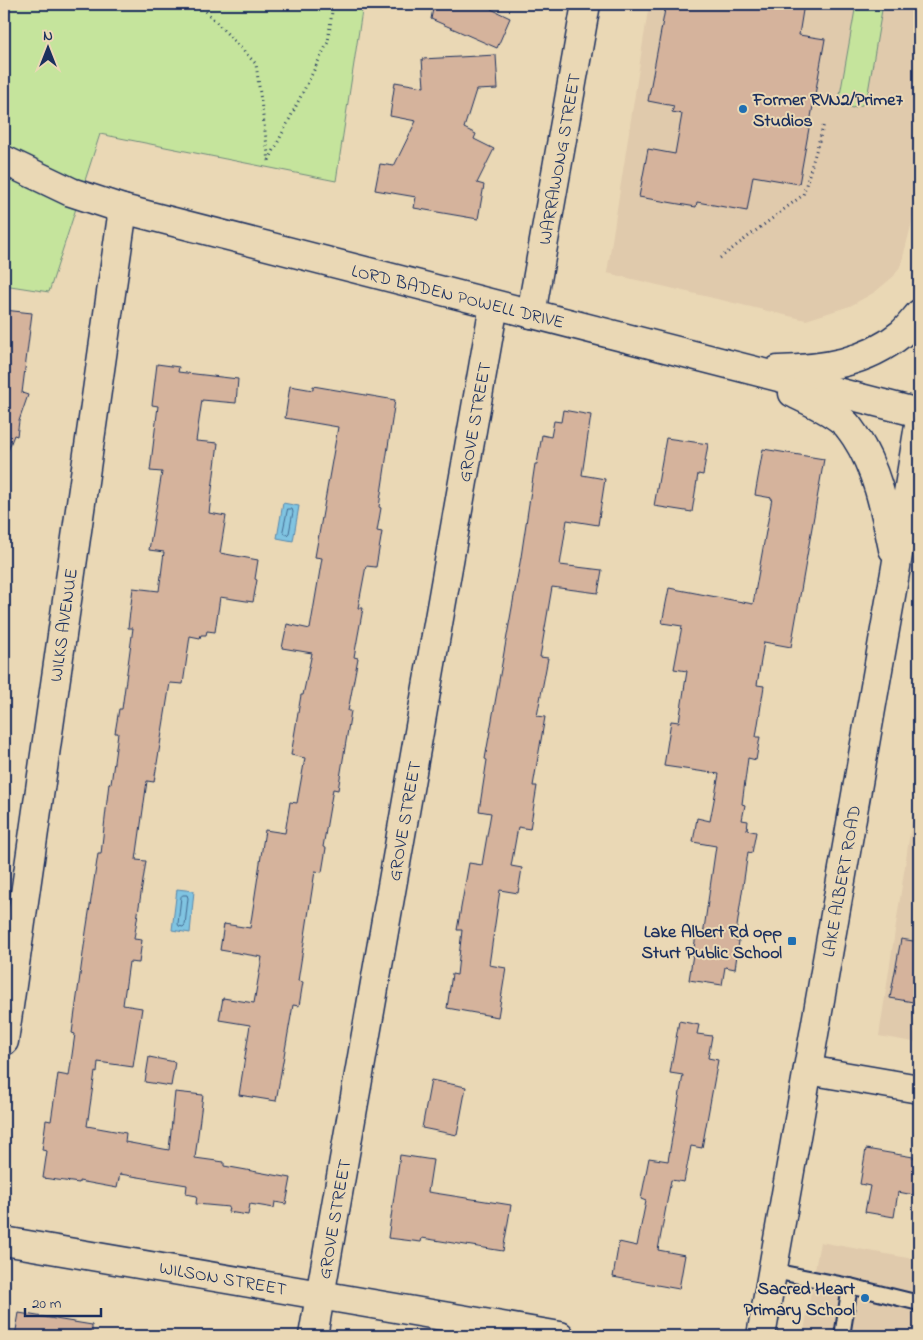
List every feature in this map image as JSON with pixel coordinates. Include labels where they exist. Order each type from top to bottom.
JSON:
[{"type":"street","name":"WARRAWONG STREET","points":[[531,314],[586,4]]},
{"type":"street","name":"LORD BADEN POWELL DRIVE","points":[[4,160],[71,192],[123,209],[919,413]]},
{"type":"street","name":"WILKS AVENUE","points":[[4,1041],[123,209]]},
{"type":"street","name":"GROVE STREET","points":[[313,1336],[494,305]]},
{"type":"street","points":[[746,370],[799,370],[838,365],[868,355],[901,334],[919,314]]},
{"type":"street","points":[[746,370],[820,406],[846,424],[864,450],[875,477],[886,514],[896,567]]},
{"type":"street","name":"LAKE ALBERT ROAD","points":[[761,1336],[896,567],[919,425]]},
{"type":"street","points":[[808,1070],[919,1089]]},
{"type":"street","name":"WILSON STREET","points":[[4,1241],[560,1336]]},
{"type":"lane","points":[[773,1271],[850,1286],[919,1303]]},
{"type":"lane","points":[[842,1336],[850,1286]]},
{"type":"path","points":[[199,4],[256,64],[269,161],[328,42],[333,4]]},
{"type":"path","points":[[720,258],[803,195],[824,124]]},
{"type":"shaded area","points":[[649,4],[919,4],[919,180],[912,222],[901,265],[894,276],[875,292],[850,306],[806,320],[607,273]]},
{"type":"shaded area","points":[[919,774],[919,1043],[879,1036]]},
{"type":"shaded area","name":"Sacred Heart Primary School","points":[[820,1242],[919,1260],[919,1336],[803,1336]]},
{"type":"green space","points":[[4,4],[363,4],[336,181],[100,134],[49,292],[4,285]]},
{"type":"green space","points":[[856,4],[883,4],[867,98],[862,105],[852,108],[844,104],[840,95]]},
{"type":"water","points":[[283,503],[299,506],[293,541],[277,538]]},
{"type":"water","points":[[177,889],[194,891],[190,933],[172,930]]},
{"type":"building","points":[[434,4],[493,4],[491,9],[510,18],[497,48],[431,19]]},
{"type":"building","name":"Former RVN2/Prime7 Studios","points":[[666,4],[804,4],[799,35],[825,39],[799,184],[753,176],[747,211],[697,202],[696,207],[639,197],[648,149],[675,154],[682,114],[672,112],[674,106],[648,101]]},
{"type":"building","points":[[496,55],[498,89],[476,90],[464,128],[476,134],[474,139],[494,149],[477,183],[484,185],[478,219],[414,208],[416,197],[375,190],[380,164],[394,166],[416,121],[390,116],[395,82],[424,87],[422,59]]},
{"type":"building","points":[[4,310],[32,313],[22,393],[28,395],[19,421],[17,436],[14,435],[6,456],[4,455]]},
{"type":"building","points":[[157,364],[179,367],[178,372],[238,379],[236,403],[202,400],[196,441],[218,443],[209,513],[226,516],[220,553],[258,560],[255,579],[257,580],[253,602],[220,597],[215,632],[207,631],[206,635],[201,635],[200,638],[190,636],[183,684],[170,683],[154,782],[147,781],[136,860],[146,861],[134,939],[142,940],[139,963],[129,962],[123,1005],[142,1008],[133,1067],[98,1062],[87,1126],[126,1133],[125,1142],[169,1150],[175,1092],[203,1095],[195,1158],[224,1162],[224,1166],[291,1178],[286,1204],[275,1202],[274,1208],[250,1204],[248,1215],[228,1212],[229,1207],[196,1204],[197,1196],[186,1194],[187,1185],[120,1174],[117,1188],[79,1181],[79,1183],[43,1178],[47,1151],[42,1150],[46,1120],[51,1121],[58,1074],[69,1076],[75,1034],[72,1033],[86,932],[98,854],[101,854],[109,783],[111,784],[118,733],[115,733],[119,709],[122,709],[133,628],[128,628],[133,588],[159,591],[164,552],[149,550],[162,472],[150,471],[158,406],[152,405]]},
{"type":"building","points":[[290,386],[313,390],[313,386],[395,400],[379,507],[381,508],[377,531],[382,532],[376,567],[366,566],[358,608],[363,608],[354,657],[358,658],[348,711],[351,711],[338,790],[333,789],[323,847],[326,848],[322,872],[315,871],[298,981],[303,982],[299,1006],[293,1005],[276,1101],[239,1095],[250,1025],[219,1020],[223,998],[254,1003],[262,957],[220,950],[224,924],[250,928],[265,830],[285,833],[290,802],[297,803],[305,758],[291,755],[301,695],[303,695],[312,653],[282,648],[287,624],[310,629],[322,558],[315,557],[338,427],[285,418]]},
{"type":"building","points":[[563,410],[591,415],[582,475],[605,479],[598,525],[567,520],[560,565],[602,570],[598,593],[552,587],[540,657],[548,658],[537,716],[545,717],[533,786],[537,786],[530,829],[518,827],[511,866],[522,868],[518,893],[500,890],[489,965],[506,968],[498,1017],[447,1008],[452,974],[457,975],[462,930],[457,930],[469,863],[482,865],[491,813],[479,811],[487,760],[485,759],[521,557],[535,464],[537,464],[542,435],[551,437],[554,421],[561,422]]},
{"type":"building","points":[[666,438],[708,444],[703,475],[698,474],[692,512],[654,506]]},
{"type":"building","points":[[763,449],[824,459],[791,647],[764,642],[757,685],[764,686],[756,737],[760,737],[756,760],[748,758],[742,804],[745,805],[742,820],[748,821],[747,830],[756,832],[752,853],[748,852],[735,940],[739,941],[735,969],[725,967],[722,985],[689,980],[696,935],[703,936],[716,846],[693,842],[697,818],[710,821],[719,774],[664,766],[671,721],[679,722],[687,671],[674,669],[682,626],[662,623],[669,588],[753,604],[772,498],[755,495]]},
{"type":"building","points":[[901,939],[919,942],[919,1003],[890,998]]},
{"type":"building","points":[[679,1021],[699,1025],[697,1034],[712,1036],[708,1058],[718,1060],[702,1148],[691,1146],[684,1182],[671,1180],[658,1250],[685,1255],[679,1289],[613,1277],[619,1242],[637,1246],[646,1201],[641,1199],[649,1158],[668,1161],[683,1075],[670,1073]]},
{"type":"building","points":[[149,1057],[175,1062],[171,1086],[145,1082]]},
{"type":"building","points":[[431,1080],[466,1087],[457,1135],[422,1128]]},
{"type":"building","points":[[866,1149],[919,1158],[919,1196],[898,1192],[894,1217],[865,1212],[870,1186],[860,1184]]},
{"type":"building","points":[[400,1155],[433,1160],[428,1192],[511,1205],[503,1251],[422,1238],[421,1242],[388,1238]]},
{"type":"building","points":[[19,1313],[92,1325],[92,1336],[15,1336]]},
{"type":"place","name":"Former RVN2/Prime7 Studios","points":[[743,109]]},
{"type":"place","name":"Lake Albert Rd opp Sturt Public School","points":[[792,941]]},
{"type":"place","name":"Sacred Heart Primary School","points":[[865,1298]]}]
